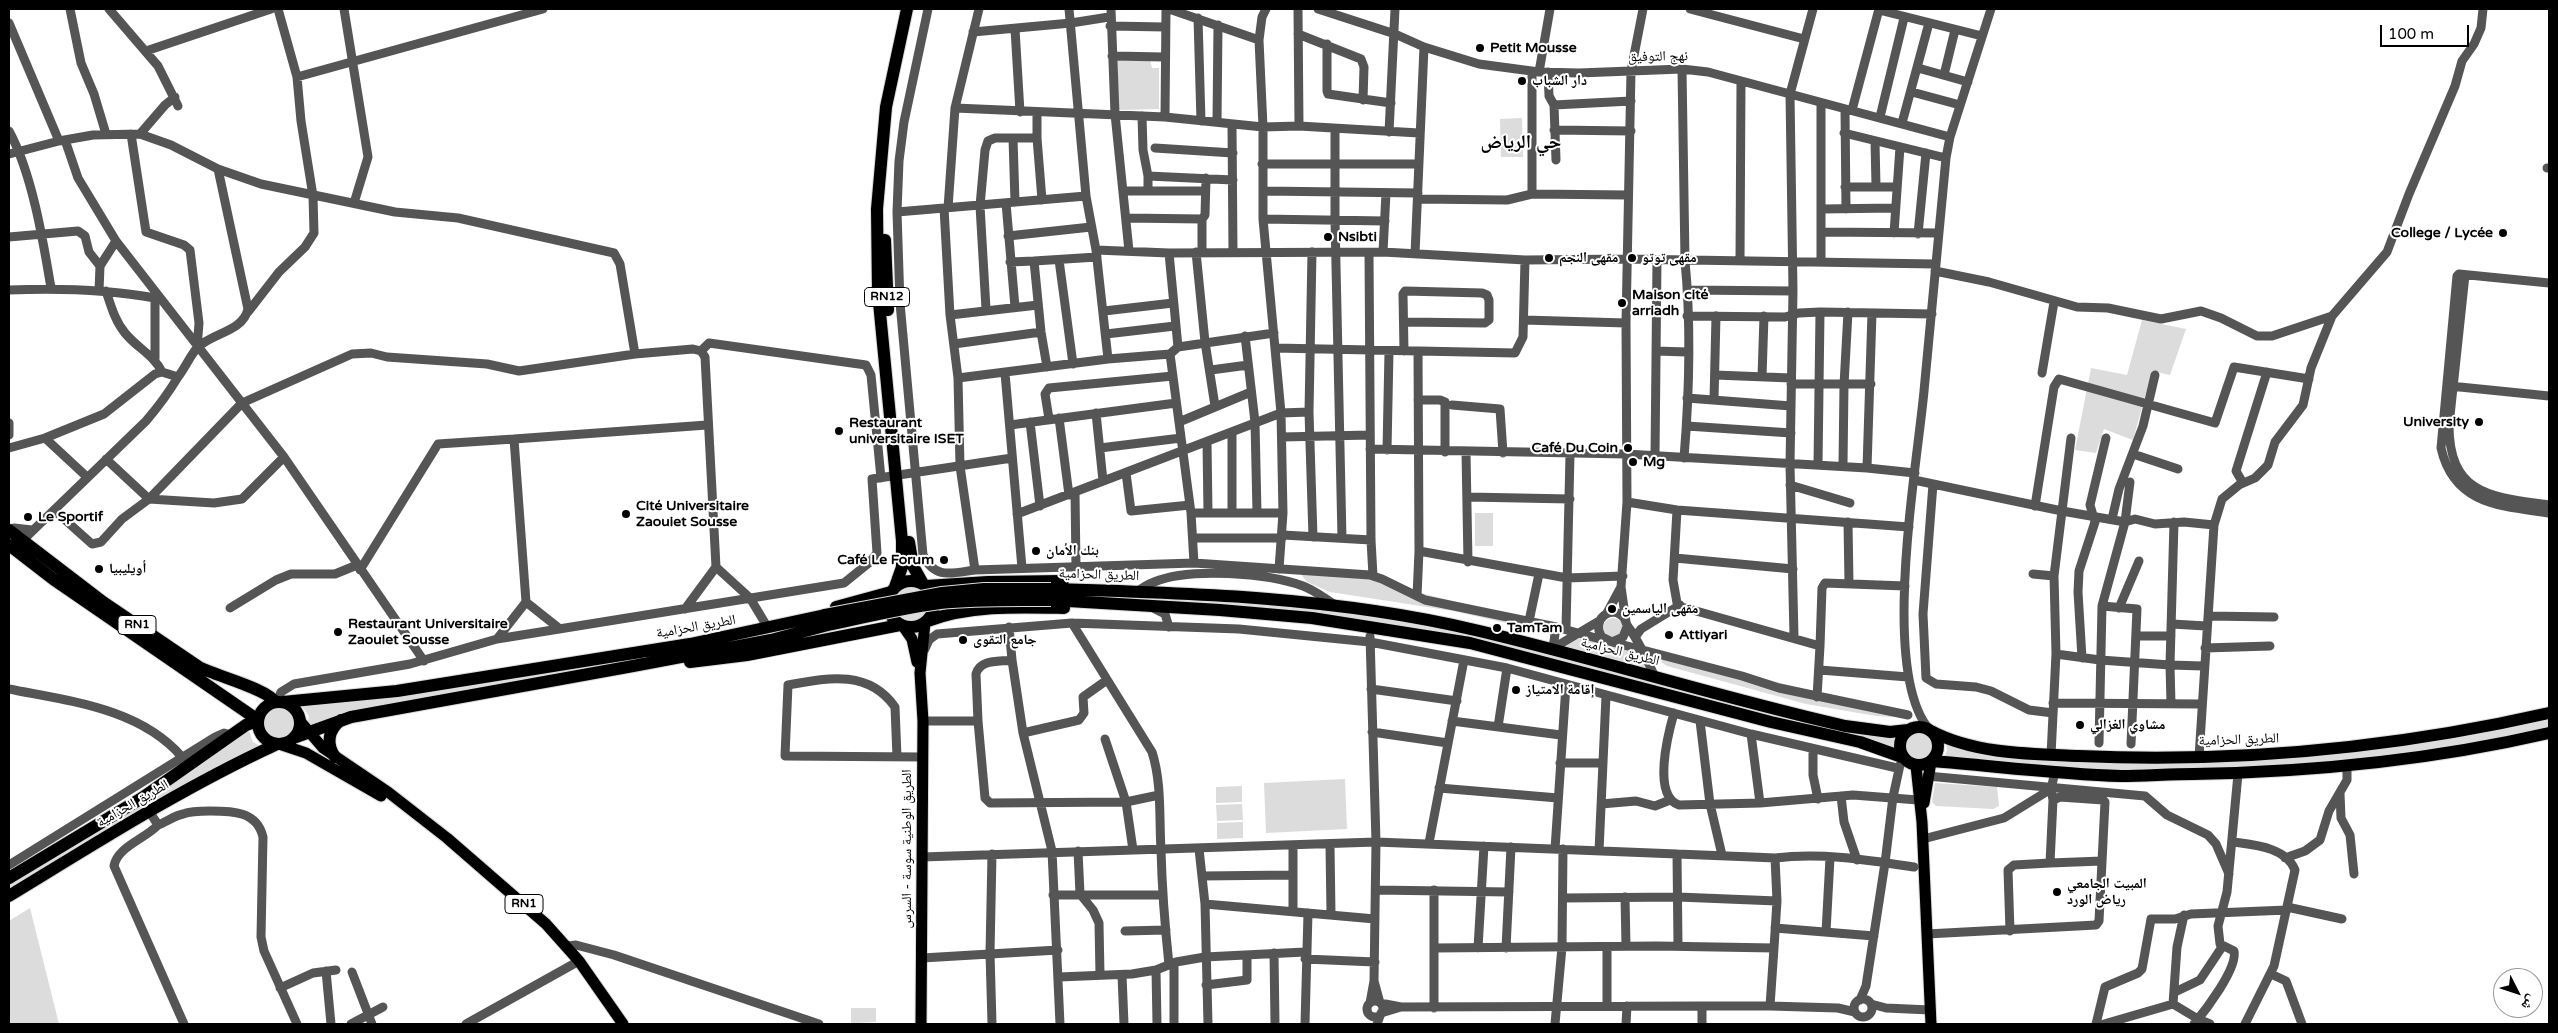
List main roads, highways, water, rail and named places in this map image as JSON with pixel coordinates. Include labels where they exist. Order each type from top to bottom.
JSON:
[{"type":"highway","name":"RN12","points":[[907,9],[886,107],[877,208],[878,285],[898,474],[910,551],[913,566],[924,585],[931,592],[935,607],[926,622]]},
{"type":"highway","name":"RN12","points":[[902,626],[890,614],[889,599],[894,590],[902,557],[887,301],[886,199],[894,108],[914,9]]},
{"type":"highway","name":"RN1","points":[[9,530],[13,547],[53,579],[258,721],[258,728],[264,739],[279,745]]},
{"type":"highway","name":"RN1","points":[[13,547],[212,674],[266,694],[295,709],[301,730]]},
{"type":"highway","points":[[630,653],[698,635],[765,623],[867,600],[894,590],[909,581],[924,585],[1071,581],[1112,584],[1137,592]]},
{"type":"highway","name":"الطريق الحزامية","points":[[279,702],[397,691],[756,631],[940,603],[1051,594],[1137,592],[1338,606],[1474,630],[1654,674],[1845,726],[1890,732],[1921,727],[1960,744],[2051,755],[2131,758],[2291,753],[2424,738],[2468,731],[2549,713]]},
{"type":"highway","name":"الطريق الحزامية","points":[[1051,594],[1137,606],[1230,610],[1371,626],[1470,642],[1771,722],[1860,742],[1916,766]]},
{"type":"highway","points":[[633,666],[723,659],[902,626],[918,627],[942,616],[986,609],[1106,609],[1137,606]]},
{"type":"highway","name":"الطريق الحزامية","points":[[301,730],[341,720],[771,640],[826,620]]},
{"type":"highway","points":[[258,721],[266,706],[279,702]]},
{"type":"highway","points":[[233,704],[239,718],[234,734]]},
{"type":"highway","points":[[335,757],[330,748],[329,737],[333,727],[341,720]]},
{"type":"highway","name":"الطريق الحزامية","points":[[9,878],[142,798],[234,734],[258,721]]},
{"type":"highway","points":[[279,745],[301,730]]},
{"type":"highway","points":[[1901,761],[1900,745],[1908,730]]},
{"type":"highway","points":[[1930,730],[1939,745],[1932,761]]},
{"type":"highway","points":[[1916,766],[1932,761],[2123,776],[2238,774],[2347,767],[2442,755],[2549,733]]},
{"type":"highway","name":"الطريق الحزامية","points":[[9,896],[149,811],[233,764],[279,745]]},
{"type":"main road","name":"الطريق الوطنية سوسة - السرس","points":[[921,1024],[923,721],[920,673],[926,622]]},
{"type":"main road","name":"الطريق الوطنية سوسة - السرس","points":[[902,626],[912,639],[920,673]]},
{"type":"main road","name":"RN1","points":[[301,730],[335,757],[388,792],[441,833],[539,917],[568,946],[623,1024]]},
{"type":"main road","name":"RN1","points":[[279,745],[306,753],[386,798],[404,806]]},
{"type":"main road","points":[[1922,822],[1927,776],[1932,761]]},
{"type":"main road","points":[[1916,766],[1923,839],[1931,1024]]},
{"type":"place","name":"Petit Mousse","points":[[1480,48]]},
{"type":"place","name":"دار الشباب","points":[[1522,81]]},
{"type":"place","name":"College / Lycée","points":[[2503,233]]},
{"type":"place","name":"Nsibti","points":[[1328,237]]},
{"type":"place","name":"مقهى النجم","points":[[1549,258]]},
{"type":"place","name":"مقهى توتو","points":[[1632,258]]},
{"type":"place","name":"Maison cité arriadh","points":[[1622,303]]},
{"type":"place","name":"University","points":[[2479,422]]},
{"type":"place","name":"Restaurant universitaire ISET","points":[[839,431]]},
{"type":"place","name":"Café Du Coin","points":[[1628,448]]},
{"type":"place","name":"Mg","points":[[1633,462]]},
{"type":"place","name":"Cité Universitaire Zaouiet Sousse","points":[[626,514]]},
{"type":"place","name":"Le Sportif","points":[[28,517]]},
{"type":"place","name":"بنك الأمان","points":[[1036,551]]},
{"type":"place","name":"Café Le Forum","points":[[944,560]]},
{"type":"place","name":"أويليبيا","points":[[99,569]]},
{"type":"place","name":"مقهى الياسمين","points":[[1612,609]]},
{"type":"place","name":"TamTam","points":[[1497,628]]},
{"type":"place","name":"Restaurant Universitaire Zaouiet Sousse","points":[[338,632]]},
{"type":"place","name":"Attiyari","points":[[1669,635]]},
{"type":"place","name":"جامع التقوى","points":[[963,640]]},
{"type":"place","name":"إقامة الامتياز","points":[[1516,690]]},
{"type":"place","name":"مشاوي الغزالي","points":[[2080,725]]},
{"type":"place","name":"المبيت الجامعي رياض الورد","points":[[2057,892]]},
{"type":"district","name":"حي الرياض","points":[[1521,143]]}]
